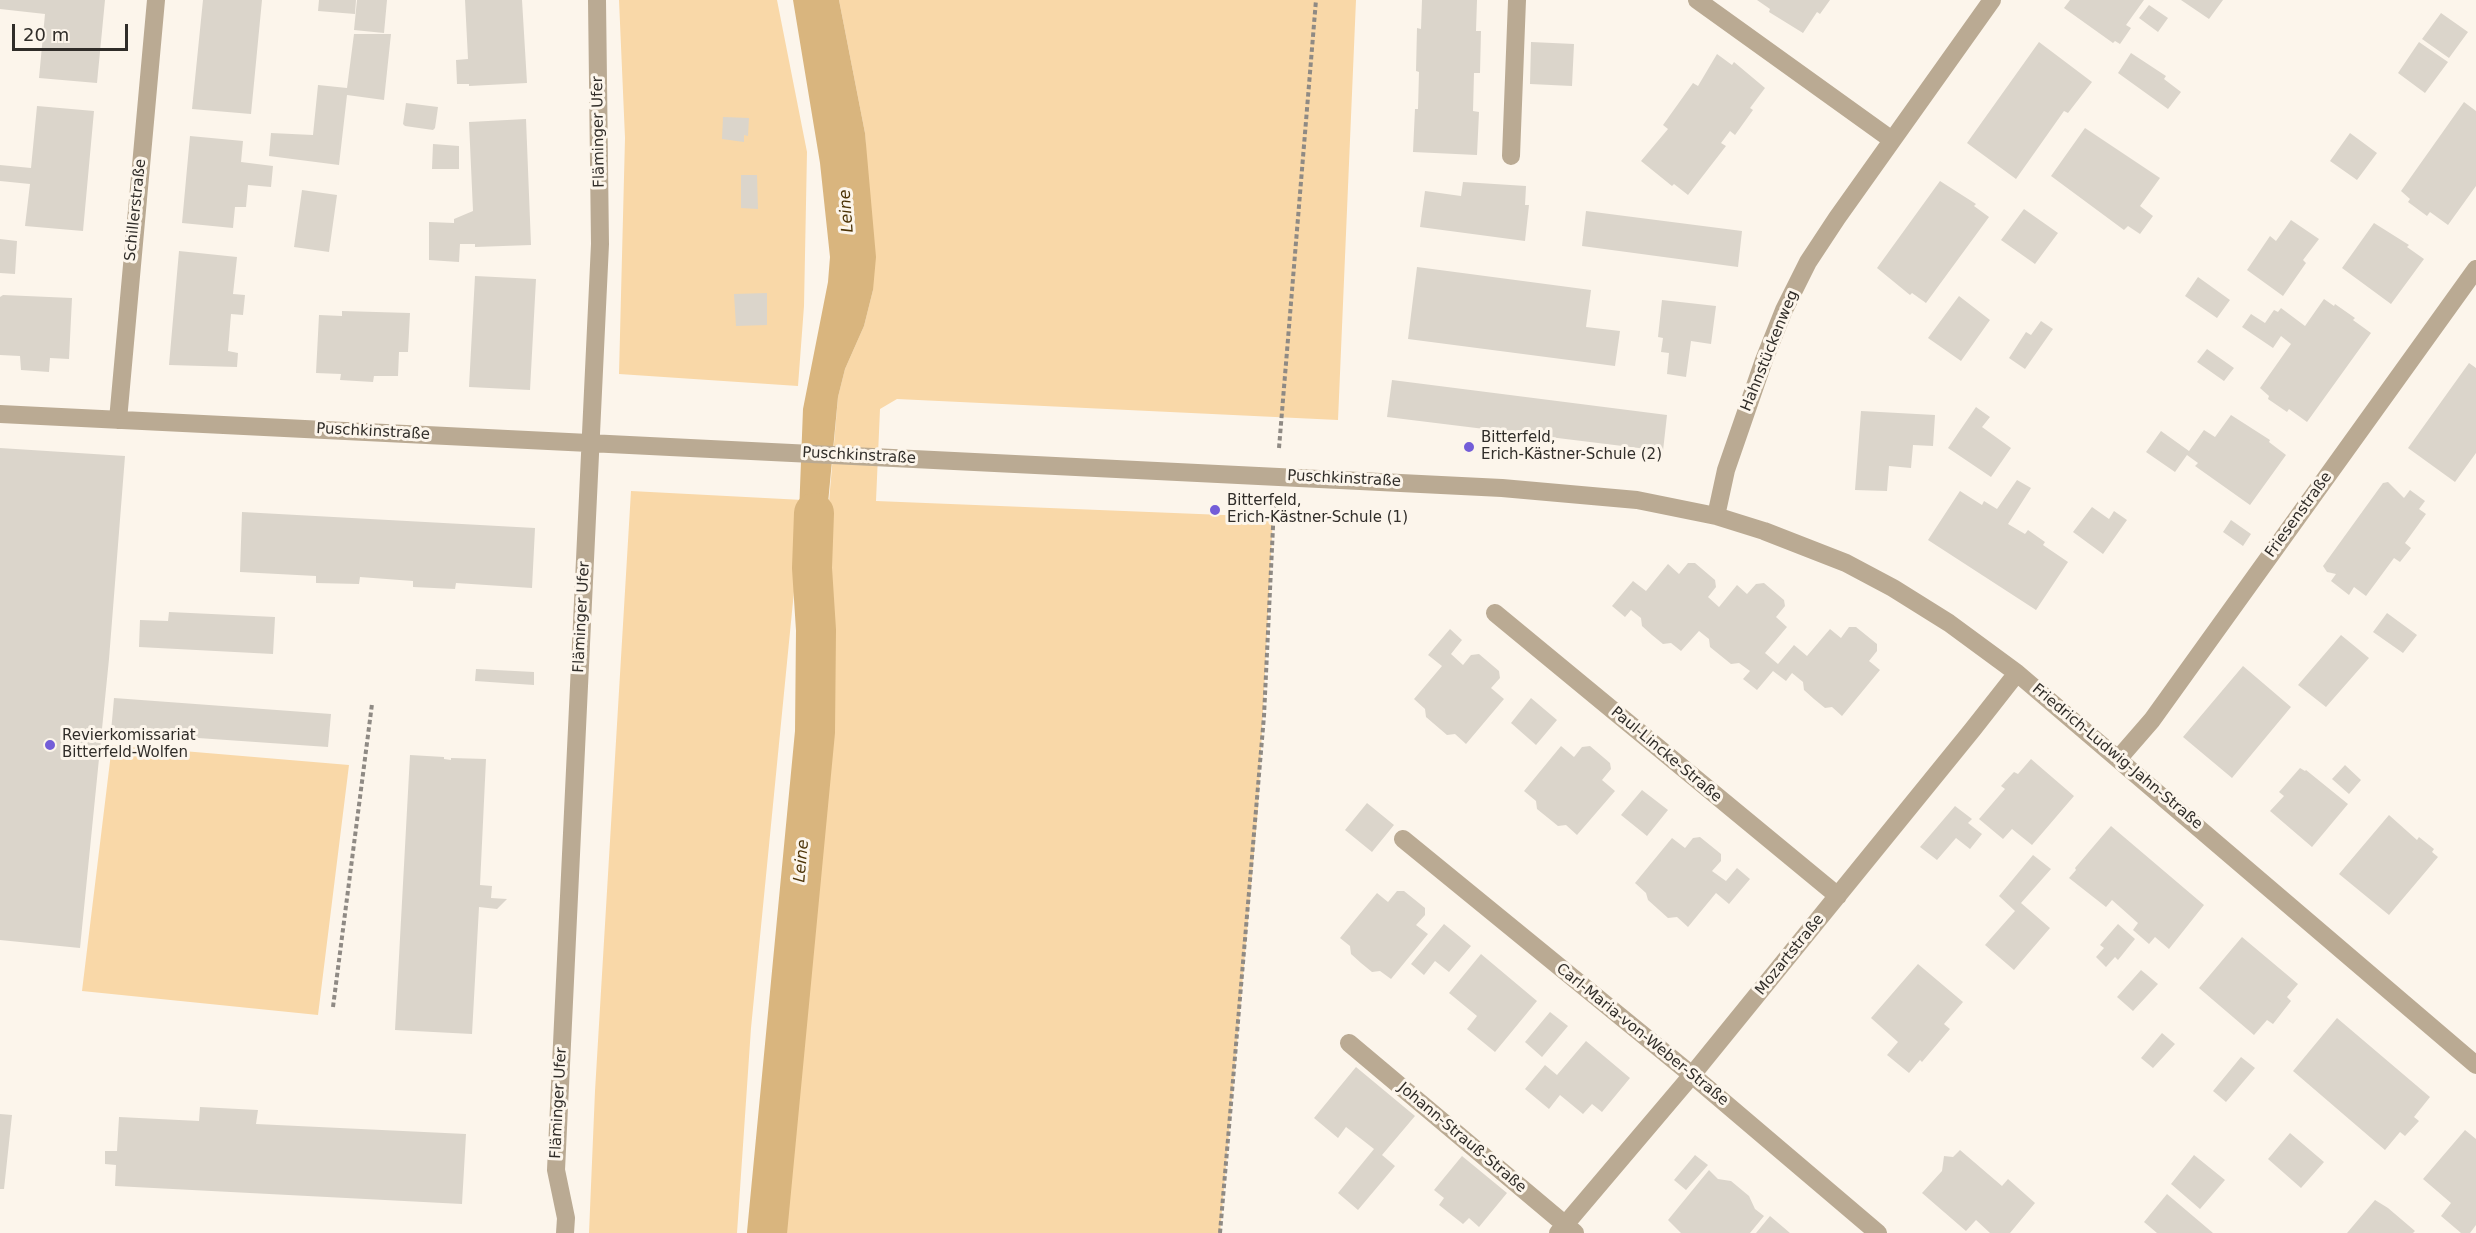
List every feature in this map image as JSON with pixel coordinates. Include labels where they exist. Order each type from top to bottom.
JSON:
[{"type":"street","name":"Schillerstraße","points":[[118,420],[156,0]]},
{"type":"street","name":"Fläminger Ufer","points":[[565,1233],[566,1218],[556,1170],[600,244],[597,0]]},
{"type":"street","points":[[1511,156],[1517,0]]},
{"type":"street","points":[[1697,0],[1892,140]]},
{"type":"street","name":"Hahnstückenweg","points":[[1716,516],[1731,454],[1784,310],[1808,262],[1992,0]]},
{"type":"street","name":"Friesenstraße","points":[[2119,759],[2152,720],[2476,269]]},
{"type":"street","name":"Puschkinstraße","points":[[0,414],[1277,476],[1593,494],[1637,500],[1716,516]]},
{"type":"street","name":"Friedrich-Ludwig-Jahn-Straße","points":[[1716,516],[1764,531],[1846,564],[1893,588],[1949,623],[2017,673],[2476,1065]]},
{"type":"street","name":"Paul-Lincke-Straße","points":[[1495,613],[1838,896]]},
{"type":"street","name":"Mozartstraße","points":[[1566,1230],[2017,673]]},
{"type":"street","name":"Carl-Maria-von-Weber-Straße","points":[[1403,839],[1692,1075],[1878,1233]]},
{"type":"street","name":"Johann-Strauß-Straße","points":[[1349,1043],[1566,1230]]},
{"type":"path","points":[[1220,1233],[1264,716],[1273,517],[1316,0]]},
{"type":"path","points":[[333,1007],[372,704]]},
{"type":"shaded area","points":[[619,0],[777,0],[807,152],[804,306],[798,386],[619,374],[625,138]]},
{"type":"shaded area","points":[[839,0],[1356,0],[1338,420],[897,399],[880,409],[876,501],[1273,517],[1258,808],[1220,1233],[766,1233],[838,397],[845,369],[864,326],[873,290],[865,133]]},
{"type":"shaded area","points":[[631,491],[803,500],[751,1028],[737,1233],[589,1233],[595,1091]]},
{"type":"shaded area","points":[[112,745],[349,765],[318,1015],[82,991]]},
{"type":"water","points":[[793,0],[839,0],[865,133],[876,257],[873,290],[864,326],[845,369],[838,397],[828,503],[826,568],[797,566],[803,409],[828,282],[830,257],[820,163]]},
{"type":"building","points":[[0,0],[105,0],[97,83],[39,78],[45,14],[0,9]]},
{"type":"building","points":[[203,0],[262,0],[251,114],[192,109]]},
{"type":"building","points":[[319,0],[356,0],[355,14],[318,11]]},
{"type":"building","points":[[357,0],[387,0],[384,33],[354,30]]},
{"type":"building","points":[[465,0],[522,0],[527,83],[469,86],[469,84],[457,84],[456,60],[468,59]]},
{"type":"building","points":[[1422,0],[1477,0],[1476,31],[1481,31],[1480,73],[1474,73],[1473,111],[1479,112],[1477,155],[1413,152],[1415,109],[1418,109],[1417,28],[1421,29]]},
{"type":"building","points":[[1757,0],[1830,0],[1820,14],[1817,12],[1803,33],[1769,12],[1770,9]]},
{"type":"building","points":[[2070,0],[2144,0],[2126,25],[2131,28],[2120,44],[2115,41],[2113,43],[2064,8]]},
{"type":"building","points":[[2181,0],[2223,0],[2209,19]]},
{"type":"building","points":[[2149,5],[2168,18],[2158,32],[2139,18]]},
{"type":"building","points":[[2441,13],[2468,32],[2449,58],[2422,39]]},
{"type":"building","points":[[354,34],[391,34],[384,100],[347,95],[339,165],[269,156],[271,133],[313,135],[318,85],[347,88]]},
{"type":"building","points":[[1531,42],[1574,44],[1572,86],[1530,84]]},
{"type":"building","points":[[2039,42],[2092,82],[2068,113],[2064,111],[2016,179],[1967,143]]},
{"type":"building","points":[[2419,42],[2448,62],[2425,93],[2398,73]]},
{"type":"building","points":[[2131,53],[2166,76],[2164,79],[2181,92],[2168,109],[2118,73]]},
{"type":"building","points":[[1717,54],[1732,65],[1734,62],[1765,88],[1750,108],[1753,110],[1735,135],[1730,131],[1721,143],[1726,146],[1688,195],[1674,184],[1672,186],[1641,161],[1668,129],[1663,125],[1693,83],[1698,86]]},
{"type":"building","points":[[2464,102],[2476,111],[2476,186],[2448,225],[2430,212],[2427,216],[2408,202],[2410,199],[2401,191]]},
{"type":"building","points":[[406,103],[438,107],[435,128],[433,130],[405,126],[403,124]]},
{"type":"building","points":[[37,106],[94,111],[83,231],[25,226],[30,184],[0,181],[0,165],[31,168]]},
{"type":"building","points":[[723,117],[749,118],[748,136],[744,135],[744,142],[722,139]]},
{"type":"building","points":[[526,119],[531,245],[475,247],[475,244],[460,244],[459,262],[429,260],[429,222],[454,223],[454,219],[473,211],[469,122]]},
{"type":"building","points":[[2085,128],[2160,178],[2140,206],[2153,216],[2140,234],[2128,226],[2124,230],[2051,176]]},
{"type":"building","points":[[2350,133],[2377,153],[2357,180],[2330,161]]},
{"type":"building","points":[[190,136],[243,141],[241,162],[273,166],[271,187],[248,185],[246,207],[235,207],[233,228],[182,223]]},
{"type":"building","points":[[433,144],[459,146],[459,169],[432,169]]},
{"type":"building","points":[[741,175],[757,175],[758,209],[741,208]]},
{"type":"building","points":[[1940,181],[1976,204],[1974,206],[1989,217],[1926,303],[1912,293],[1910,295],[1877,268]]},
{"type":"building","points":[[1463,182],[1526,186],[1525,205],[1529,205],[1525,241],[1420,227],[1425,191],[1461,196]]},
{"type":"building","points":[[302,190],[337,195],[329,252],[294,247]]},
{"type":"building","points":[[2024,209],[2058,233],[2035,264],[2001,240]]},
{"type":"building","points":[[1586,211],[1742,231],[1738,267],[1582,246]]},
{"type":"building","points":[[2291,220],[2319,239],[2303,260],[2306,263],[2283,296],[2247,270],[2270,236],[2276,241]]},
{"type":"building","points":[[2374,223],[2409,245],[2407,247],[2424,259],[2391,304],[2342,268]]},
{"type":"building","points":[[0,239],[17,241],[15,274],[0,273]]},
{"type":"building","points":[[179,251],[237,257],[233,294],[245,295],[243,315],[231,314],[228,351],[238,353],[237,367],[169,365]]},
{"type":"building","points":[[1417,267],[1591,290],[1586,327],[1620,331],[1615,366],[1408,339]]},
{"type":"building","points":[[475,276],[536,279],[530,390],[469,387]]},
{"type":"building","points":[[2198,277],[2230,300],[2217,318],[2185,296]]},
{"type":"building","points":[[767,293],[767,325],[736,326],[734,294]]},
{"type":"building","points":[[3,295],[72,298],[69,359],[50,358],[49,372],[21,370],[20,356],[0,355],[0,297]]},
{"type":"building","points":[[1959,296],[1990,320],[1961,361],[1928,338]]},
{"type":"building","points":[[2324,299],[2355,318],[2353,320],[2371,333],[2307,422],[2289,409],[2287,412],[2268,399],[2269,396],[2260,388],[2291,344],[2281,336],[2273,348],[2242,327],[2251,314],[2265,323],[2274,310],[2278,312],[2281,308],[2305,326]]},
{"type":"building","points":[[1662,300],[1716,306],[1711,344],[1691,341],[1686,377],[1667,374],[1669,353],[1661,352],[1663,338],[1658,337]]},
{"type":"building","points":[[342,311],[410,313],[408,352],[399,352],[398,376],[374,376],[373,382],[340,380],[341,374],[316,373],[319,315],[342,316]]},
{"type":"building","points":[[2041,321],[2053,329],[2025,369],[2009,358],[2026,332],[2031,335]]},
{"type":"building","points":[[2207,349],[2234,368],[2224,381],[2197,362]]},
{"type":"building","points":[[2469,363],[2476,368],[2476,453],[2455,482],[2408,448]]},
{"type":"building","points":[[1392,380],[1667,415],[1663,451],[1387,417]]},
{"type":"building","points":[[1976,407],[1990,417],[1982,427],[2011,448],[1991,477],[1948,448]]},
{"type":"building","points":[[1861,411],[1935,415],[1933,446],[1913,445],[1911,468],[1889,466],[1887,491],[1855,490]]},
{"type":"building","points":[[2231,415],[2270,440],[2269,442],[2286,455],[2250,505],[2195,466],[2198,463],[2187,455],[2175,472],[2146,452],[2161,431],[2189,451],[2204,430],[2215,437]]},
{"type":"building","name":"Revierkomissariat Bitterfeld-Wolfen","points":[[0,448],[125,456],[109,659],[80,948],[0,940]]},
{"type":"building","points":[[2017,480],[2031,488],[2008,524],[2025,534],[2028,530],[2045,542],[2043,545],[2068,562],[2036,610],[1928,540],[1960,491],[1982,505],[1984,501],[1997,509]]},
{"type":"building","points":[[2388,482],[2404,498],[2410,490],[2425,501],[2419,509],[2426,514],[2405,543],[2411,548],[2400,562],[2394,558],[2366,596],[2354,587],[2349,595],[2331,581],[2336,574],[2327,572],[2323,566],[2383,483]]},
{"type":"building","points":[[2092,507],[2109,519],[2114,511],[2127,520],[2103,554],[2073,532]]},
{"type":"building","points":[[242,512],[535,528],[532,588],[456,583],[455,589],[413,587],[413,581],[360,577],[359,584],[316,583],[316,576],[240,572]]},
{"type":"building","points":[[2231,520],[2251,534],[2243,546],[2223,532]]},
{"type":"building","points":[[1688,563],[1695,563],[1715,580],[1716,587],[1708,597],[1719,607],[1737,585],[1747,594],[1756,584],[1764,583],[1784,600],[1785,606],[1776,617],[1787,627],[1765,653],[1778,664],[1794,645],[1807,656],[1830,629],[1841,638],[1849,627],[1856,627],[1877,644],[1877,651],[1869,661],[1880,670],[1842,716],[1832,707],[1825,708],[1814,699],[1804,690],[1803,682],[1792,673],[1786,681],[1773,671],[1757,690],[1743,679],[1750,671],[1739,663],[1731,664],[1710,647],[1709,639],[1699,631],[1681,651],[1671,643],[1663,644],[1652,635],[1642,626],[1641,618],[1631,610],[1625,617],[1612,606],[1633,581],[1646,591],[1668,564],[1679,574]]},
{"type":"building","points":[[169,612],[275,617],[273,654],[139,647],[140,620],[168,621]]},
{"type":"building","points":[[2387,613],[2417,635],[2403,653],[2373,632]]},
{"type":"building","points":[[1450,629],[1462,640],[1451,654],[1463,665],[1471,655],[1479,654],[1499,671],[1500,678],[1491,688],[1504,699],[1466,744],[1455,734],[1447,735],[1426,717],[1425,709],[1414,699],[1442,666],[1428,655]]},
{"type":"building","points":[[2341,635],[2369,658],[2326,707],[2298,685]]},
{"type":"building","points":[[2243,666],[2291,707],[2232,778],[2183,737]]},
{"type":"building","points":[[476,669],[534,672],[534,685],[475,681]]},
{"type":"building","points":[[114,698],[331,714],[328,747],[111,732]]},
{"type":"building","points":[[1531,698],[1557,720],[1536,745],[1511,723]]},
{"type":"building","points":[[1561,746],[1574,757],[1582,747],[1590,746],[1610,763],[1611,769],[1602,780],[1615,791],[1577,835],[1566,825],[1558,826],[1537,809],[1536,801],[1524,791]]},
{"type":"building","points":[[410,755],[444,757],[444,759],[451,760],[451,758],[486,759],[480,885],[492,886],[491,898],[507,899],[497,909],[479,907],[472,1034],[395,1030]]},
{"type":"building","points":[[2031,759],[2074,796],[2032,845],[2012,829],[2003,839],[1979,819],[2005,789],[2001,786],[2014,772],[2018,774]]},
{"type":"building","points":[[2345,765],[2361,780],[2349,794],[2332,779]]},
{"type":"building","points":[[2300,768],[2306,770],[2348,804],[2312,847],[2270,811],[2284,796],[2279,792]]},
{"type":"building","points":[[1642,790],[1668,810],[1647,836],[1621,815]]},
{"type":"building","points":[[1367,803],[1394,825],[1372,852],[1345,830]]},
{"type":"building","points":[[1955,806],[1972,819],[1968,823],[1982,834],[1970,849],[1956,838],[1937,860],[1920,847]]},
{"type":"building","points":[[2389,815],[2417,840],[2419,837],[2434,849],[2432,852],[2438,857],[2389,915],[2339,874]]},
{"type":"building","points":[[2111,826],[2204,905],[2169,949],[2155,937],[2149,944],[2133,930],[2138,923],[2112,900],[2106,907],[2069,878]]},
{"type":"building","points":[[1700,837],[1721,854],[1721,861],[1712,871],[1726,881],[1737,868],[1750,879],[1729,904],[1716,893],[1688,927],[1677,917],[1668,918],[1648,900],[1646,893],[1635,883],[1672,838],[1685,848],[1693,838]]},
{"type":"building","points":[[2033,855],[2051,869],[2021,903],[2050,928],[2014,970],[1985,945],[2015,911],[1999,896]]},
{"type":"building","points":[[1397,891],[1404,891],[1425,908],[1425,915],[1416,925],[1428,934],[1391,979],[1380,971],[1372,972],[1351,954],[1350,946],[1340,938],[1377,893],[1388,902]]},
{"type":"building","points":[[1444,924],[1471,946],[1449,972],[1435,961],[1424,975],[1411,964]]},
{"type":"building","points":[[2118,924],[2135,939],[2118,960],[2115,957],[2106,967],[2096,957],[2104,948],[2100,945]]},
{"type":"building","points":[[2242,937],[2298,984],[2287,997],[2291,1001],[2273,1024],[2267,1020],[2254,1035],[2199,988]]},
{"type":"building","points":[[1481,954],[1537,1001],[1495,1052],[1467,1029],[1477,1016],[1449,993]]},
{"type":"building","points":[[1918,964],[1963,1002],[1944,1024],[1950,1029],[1922,1062],[1920,1060],[1909,1073],[1887,1055],[1898,1042],[1871,1018]]},
{"type":"building","points":[[2141,970],[2158,984],[2133,1011],[2117,997]]},
{"type":"building","points":[[1550,1012],[1568,1026],[1542,1057],[1525,1042]]},
{"type":"building","points":[[2337,1018],[2430,1097],[2414,1117],[2419,1121],[2405,1136],[2400,1132],[2385,1150],[2293,1071]]},
{"type":"building","points":[[2162,1033],[2175,1044],[2153,1068],[2141,1058]]},
{"type":"building","points":[[1586,1041],[1630,1078],[1602,1112],[1592,1104],[1583,1114],[1560,1095],[1549,1109],[1525,1089],[1545,1065],[1557,1075]]},
{"type":"building","points":[[2241,1057],[2255,1068],[2226,1102],[2213,1091]]},
{"type":"building","points":[[1356,1067],[1415,1116],[1382,1155],[1395,1166],[1358,1210],[1338,1193],[1374,1149],[1346,1127],[1338,1138],[1314,1118]]},
{"type":"building","points":[[200,1107],[258,1110],[256,1124],[466,1134],[462,1204],[115,1186],[116,1165],[105,1164],[105,1151],[117,1151],[119,1117],[199,1121]]},
{"type":"building","points":[[0,1114],[12,1115],[4,1189],[0,1189]]},
{"type":"building","points":[[2465,1130],[2476,1139],[2476,1225],[2470,1233],[2461,1233],[2441,1216],[2451,1203],[2423,1179]]},
{"type":"building","points":[[2290,1133],[2324,1162],[2301,1188],[2268,1159]]},
{"type":"building","points":[[1960,1150],[2002,1186],[2008,1179],[2035,1203],[2010,1233],[1990,1233],[1976,1220],[1966,1231],[1922,1193],[1942,1171],[1944,1156],[1953,1157]]},
{"type":"building","points":[[1695,1155],[1708,1165],[1686,1190],[1674,1180]]},
{"type":"building","points":[[2194,1155],[2225,1180],[2200,1209],[2171,1184]]},
{"type":"building","points":[[1462,1156],[1507,1193],[1479,1227],[1469,1218],[1463,1224],[1439,1205],[1444,1198],[1434,1190]]},
{"type":"building","points":[[1709,1170],[1718,1179],[1731,1181],[1749,1196],[1755,1209],[1764,1216],[1750,1233],[1681,1233],[1668,1220]]},
{"type":"building","points":[[2167,1194],[2213,1233],[2157,1233],[2144,1222]]},
{"type":"building","points":[[2375,1200],[2415,1231],[2413,1233],[2347,1233]]},
{"type":"building","points":[[1770,1216],[1783,1227],[1790,1233],[1756,1233]]},
{"type":"waterway","name":"Leine","points":[[767,1233],[815,732],[816,630],[812,568],[814,513]]},
{"type":"place","name":"Bitterfeld, Erich-Kästner-Schule (2)","points":[[1469,447]]},
{"type":"place","name":"Bitterfeld, Erich-Kästner-Schule (1)","points":[[1215,510]]},
{"type":"place","name":"Revierkomissariat Bitterfeld-Wolfen","points":[[50,745]]}]
